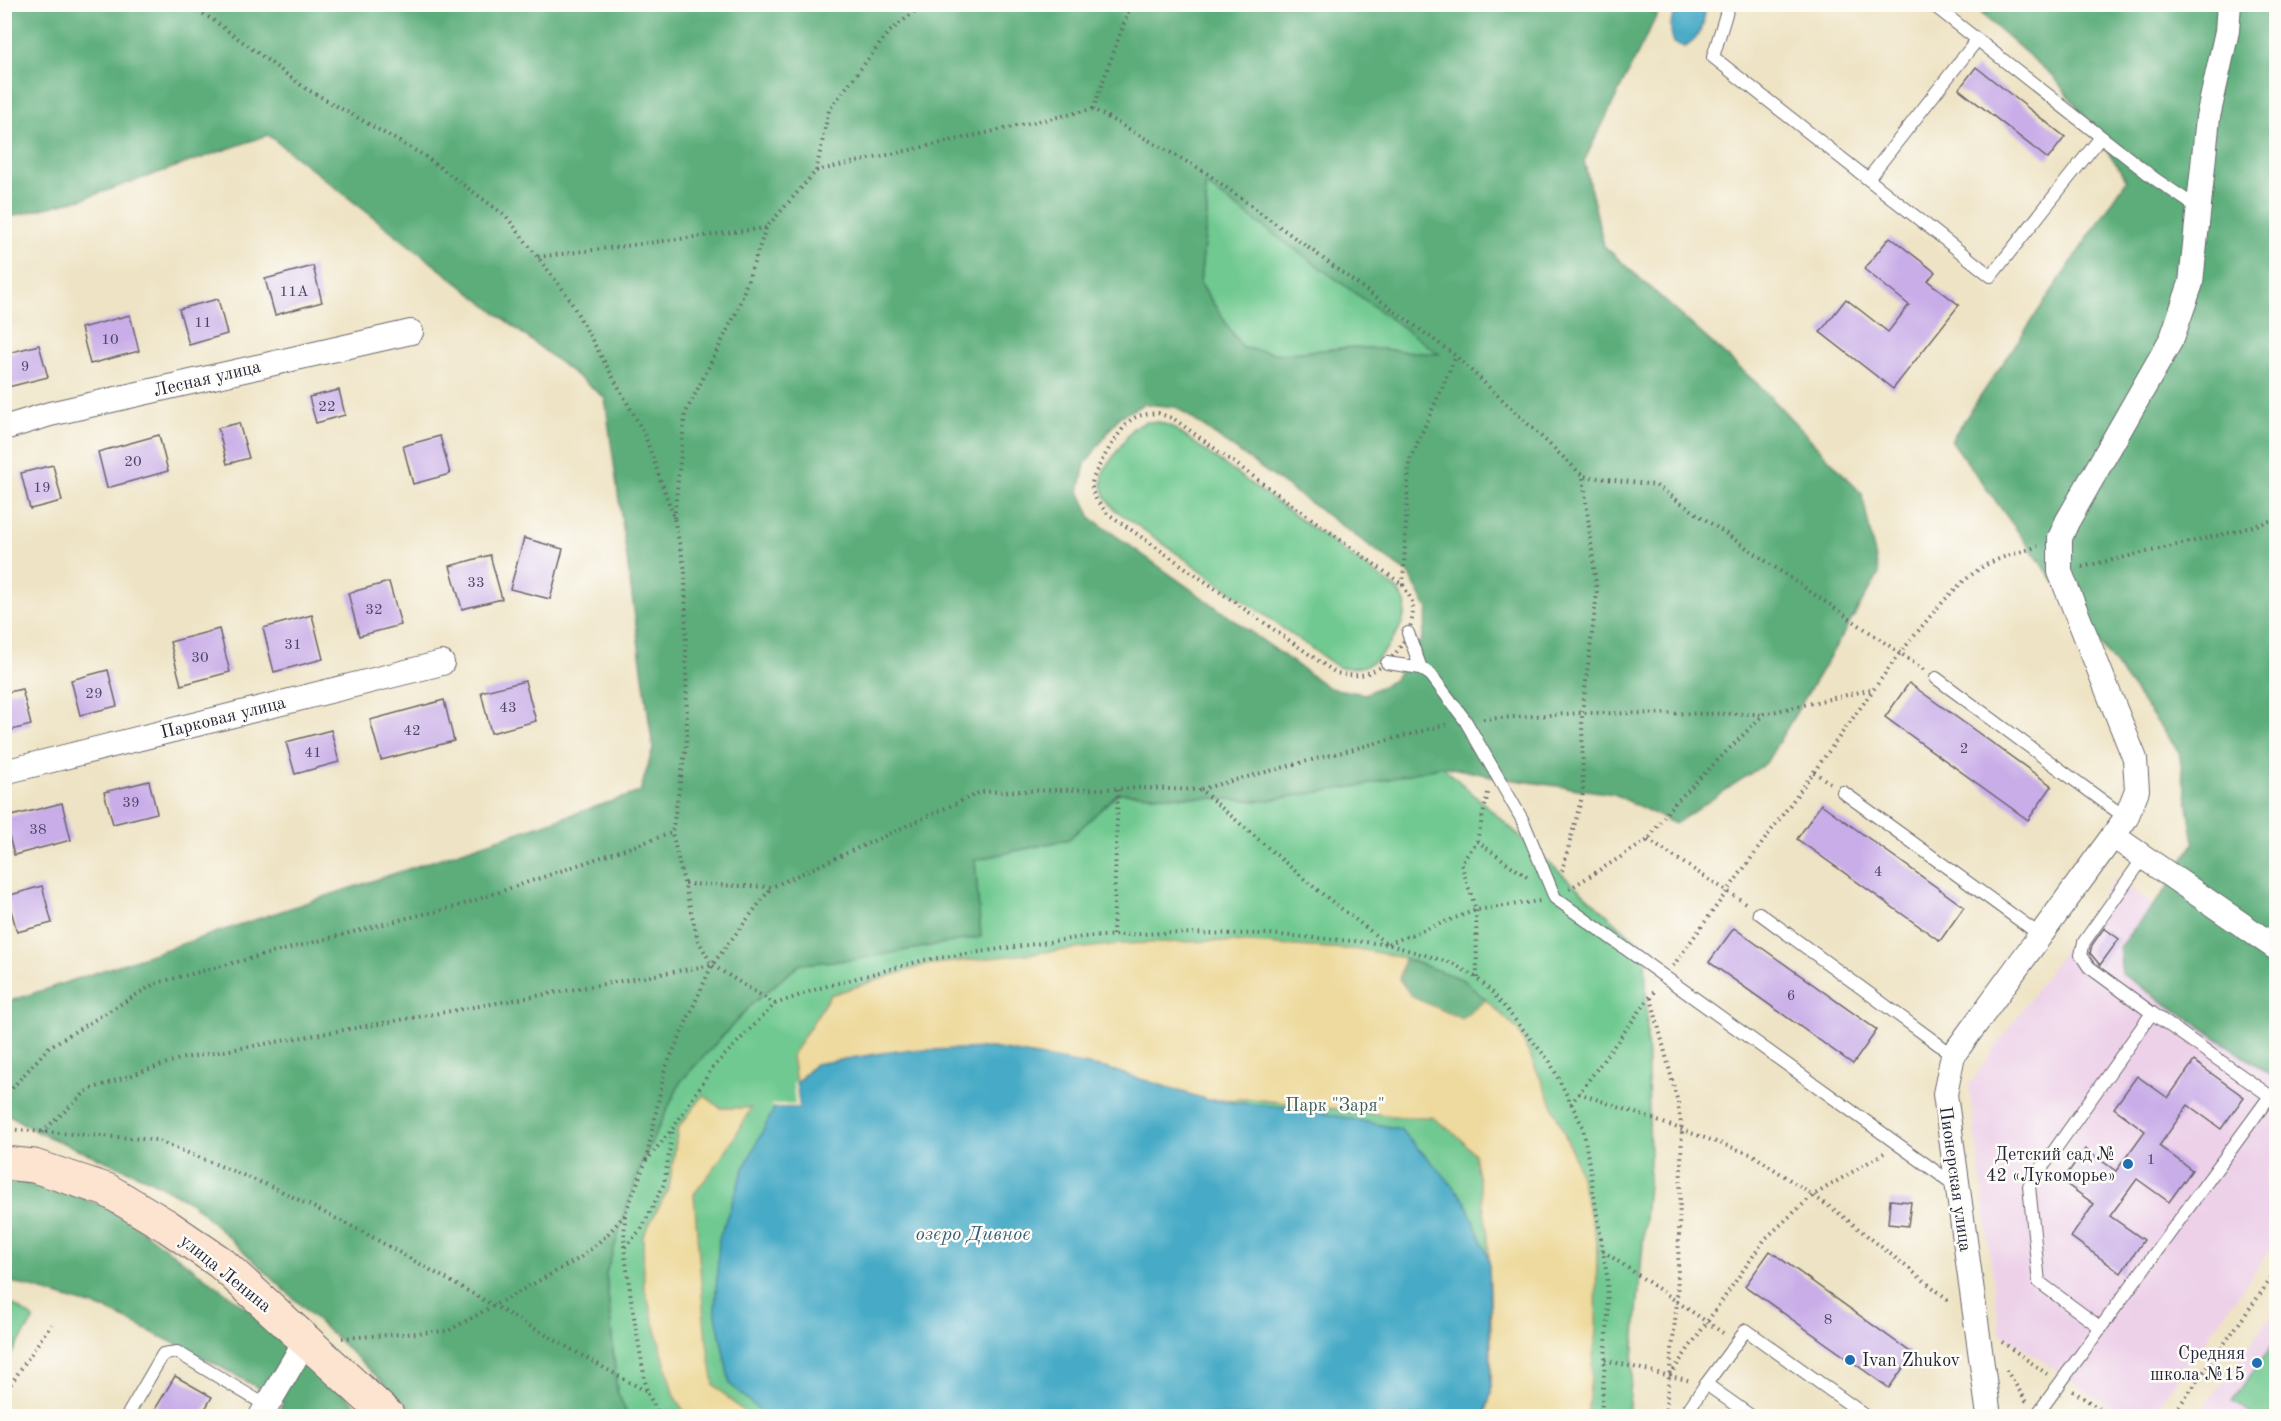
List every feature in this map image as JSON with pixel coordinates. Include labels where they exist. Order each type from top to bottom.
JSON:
[{"type":"street","points":[[2060,572],[2060,538],[2067,522],[2172,338],[2191,283],[2208,117],[2227,31],[2229,4]]},
{"type":"street","name":"Лесная улица","points":[[4,428],[50,414],[411,332]]},
{"type":"street","name":"Пионерская улица","points":[[1989,1416],[1945,1094],[1953,1055],[2119,827],[2137,790],[2135,759],[2060,572]]},
{"type":"street","name":"Парковая улица","points":[[4,772],[442,663]]},
{"type":"street","points":[[2119,827],[2144,857],[2277,948]]},
{"type":"street","name":"улица Ленина","points":[[4,1163],[34,1166],[107,1190],[167,1226],[220,1263],[387,1416]]},
{"type":"street","points":[[264,1411],[306,1340]]},
{"type":"lane","points":[[1729,4],[1713,57],[1991,276],[2101,137]]},
{"type":"lane","points":[[1932,4],[2155,179],[2198,208]]},
{"type":"lane","points":[[1868,179],[1977,40]]},
{"type":"lane","points":[[1408,633],[1421,668]]},
{"type":"lane","points":[[1387,663],[1421,668],[1431,675],[1465,720],[1523,820],[1555,898],[1956,1186]]},
{"type":"lane","points":[[1936,678],[2119,827]]},
{"type":"lane","points":[[1843,792],[2040,935]]},
{"type":"lane","points":[[2036,1416],[2270,1096],[2089,967],[2081,955],[2084,942],[2144,857]]},
{"type":"lane","points":[[1760,913],[1953,1055]]},
{"type":"lane","points":[[2101,1328],[2039,1282],[2029,1186],[2151,1013]]},
{"type":"lane","points":[[1683,1416],[1746,1330],[1866,1416]]},
{"type":"lane","points":[[127,1416],[163,1354],[177,1352],[264,1411]]},
{"type":"lane","points":[[1706,1384],[1751,1416]]},
{"type":"path","points":[[188,4],[305,88],[423,155],[506,216],[567,296],[644,433],[674,519],[686,570],[687,739],[672,833],[698,940],[712,965],[775,1004]]},
{"type":"path","points":[[674,519],[685,414],[736,311],[766,228],[816,171],[829,110],[890,32],[924,4]]},
{"type":"path","points":[[1093,109],[1131,4]]},
{"type":"path","points":[[816,171],[1093,109],[1205,172],[1456,356],[1583,476],[1655,485],[1936,678]]},
{"type":"path","points":[[538,257],[766,228]]},
{"type":"path","points":[[1403,585],[1409,462],[1456,356]]},
{"type":"path","points":[[1158,413],[1174,419],[1403,585],[1412,601],[1412,616],[1408,633],[1387,663],[1370,673],[1352,676],[1336,673],[1107,513],[1096,500],[1091,486],[1095,470],[1129,420],[1142,414],[1158,413]]},
{"type":"path","points":[[1555,898],[1583,794],[1582,713],[1597,593],[1583,476]]},
{"type":"path","points":[[2060,572],[2237,531],[2277,519]]},
{"type":"path","points":[[1571,1104],[1900,653],[1963,582],[1983,566],[2060,538]]},
{"type":"path","points":[[1387,944],[1476,910],[1555,898],[1648,840],[1670,808],[1764,714],[1873,689]]},
{"type":"path","points":[[1477,978],[1476,910],[1461,864],[1477,842],[1494,769]]},
{"type":"path","points":[[1113,935],[1118,789]]},
{"type":"path","points":[[686,884],[772,887],[981,792],[1201,790],[1316,889],[1387,944]]},
{"type":"path","points":[[4,1097],[50,1047],[156,983],[455,907],[672,833]]},
{"type":"path","points":[[1648,840],[1760,913]]},
{"type":"path","points":[[1477,842],[1555,898]]},
{"type":"path","points":[[306,1340],[448,1331],[497,1306],[580,1258],[606,1236],[625,1214],[646,1161],[665,1069],[712,965],[772,887]]},
{"type":"path","points":[[646,1161],[673,1128],[713,1067],[775,1004],[820,988],[924,960],[1083,937],[1161,933],[1269,934],[1387,944],[1452,963],[1477,978],[1492,992],[1550,1062],[1583,1127],[1606,1276],[1608,1317],[1600,1416]]},
{"type":"path","points":[[42,1132],[88,1090],[179,1059],[712,965]]},
{"type":"path","points":[[1650,997],[1678,1103],[1682,1130],[1677,1302],[1665,1416]]},
{"type":"path","points":[[1579,1093],[1753,1155],[1836,1212],[1939,1291],[1976,1325],[2110,1416]]},
{"type":"path","points":[[624,1248],[642,1228],[664,1185],[673,1128]]},
{"type":"path","points":[[4,1130],[156,1140],[296,1198],[363,1232],[647,1392]]},
{"type":"path","points":[[1670,1376],[1765,1239],[1812,1196],[1898,1144]]},
{"type":"path","points":[[625,1214],[624,1248],[647,1392],[660,1416]]},
{"type":"path","points":[[1603,1251],[1736,1342]]},
{"type":"path","points":[[2172,1416],[2277,1272]]},
{"type":"path","points":[[4,1394],[51,1324]]},
{"type":"path","points":[[1605,1360],[1706,1384]]},
{"type":"path","points":[[4,1413],[10,1416]]},
{"type":"shaded area","name":"Детский сад № 42 «Лукоморье»","points":[[2115,878],[2276,992],[2276,1242],[2151,1416],[2123,1416],[2000,1332],[1969,1085]]},
{"type":"shaded area","name":"Средняя школа №15","points":[[2276,1309],[2276,1416],[2198,1416]]},
{"type":"green space","points":[[5,5],[1662,5],[1584,161],[1604,246],[1763,389],[1862,494],[1879,574],[1766,763],[1675,824],[1614,794],[1507,779],[1442,766],[1365,785],[1261,801],[1118,793],[1069,839],[975,860],[981,937],[857,959],[800,964],[753,1003],[681,1081],[641,1164],[606,1273],[617,1391],[628,1416],[419,1416],[192,1203],[148,1179],[35,1131],[5,1112],[4,1003],[640,792],[653,749],[605,398],[268,135],[85,198],[5,218]],"holes":[[[1206,185],[1439,354],[1354,347],[1281,354],[1242,348],[1200,283],[1207,215]],[[1144,404],[1176,407],[1409,574],[1428,610],[1422,639],[1393,681],[1365,694],[1329,688],[1091,518],[1079,491],[1085,464],[1119,417]]]},
{"type":"green space","points":[[1974,5],[2276,5],[2276,1078],[2122,974],[2119,947],[2166,890],[2194,842],[2179,752],[1951,440],[2127,180],[2084,116],[2054,77]]},
{"type":"green space","points":[[1205,184],[1441,354],[1354,347],[1281,354],[1242,348],[1200,283],[1207,215]]},
{"type":"green space","points":[[1146,422],[1159,422],[1172,427],[1398,590],[1405,603],[1403,620],[1380,655],[1367,665],[1353,668],[1338,667],[1114,509],[1106,498],[1102,486],[1103,472],[1133,428]]},
{"type":"green space","name":"Парк \"Заря\"","points":[[1442,766],[1645,949],[1650,1161],[1628,1416],[628,1416],[617,1391],[606,1273],[641,1164],[681,1081],[753,1003],[800,964],[857,959],[981,937],[975,860],[1069,839],[1118,793],[1261,801],[1365,785]]},
{"type":"green space","points":[[1404,958],[1464,980],[1486,1000],[1462,1020],[1412,997],[1399,979]]},
{"type":"green space","points":[[4,1178],[24,1178],[113,1209],[265,1322],[368,1416],[277,1416],[283,1402],[210,1361],[107,1310],[5,1280]]},
{"type":"green space","points":[[5,1299],[34,1319],[5,1364]]},
{"type":"green space","points":[[2276,1340],[2276,1405],[2268,1416],[2254,1416],[2232,1401]]},
{"type":"sand","points":[[1213,941],[1364,950],[1404,958],[1399,979],[1412,997],[1462,1019],[1486,1000],[1518,1030],[1575,1159],[1597,1240],[1596,1330],[1587,1416],[1485,1416],[1491,1393],[1491,1322],[1488,1235],[1481,1192],[1474,1154],[1460,1138],[1432,1117],[1402,1117],[1252,1099],[1208,1100],[1105,1068],[815,1064],[796,1083],[792,1055],[830,995],[925,965],[1121,944]]},
{"type":"sand","points":[[704,1095],[720,1108],[751,1108],[725,1152],[694,1194],[705,1330],[714,1385],[748,1416],[687,1416],[674,1396],[644,1286],[643,1236],[669,1188],[678,1128]]},
{"type":"water","points":[[1702,4],[1704,17],[1699,34],[1685,47],[1674,43],[1671,33],[1677,9],[1681,5]]},
{"type":"water","name":"озеро Дивное","points":[[992,1048],[1105,1068],[1208,1100],[1303,1109],[1400,1129],[1465,1201],[1489,1259],[1491,1393],[1485,1416],[766,1416],[730,1384],[715,1310],[719,1239],[744,1168],[775,1107],[799,1107],[796,1083],[815,1064],[895,1051]]},
{"type":"pier","points":[[795,1080],[799,1107],[771,1107],[774,1104],[795,1104],[793,1084]]},
{"type":"building","points":[[1976,67],[2065,137],[2048,159],[1959,89]]},
{"type":"building","points":[[1890,237],[1935,272],[1928,281],[1959,305],[1893,389],[1820,332],[1846,299],[1888,332],[1909,305],[1864,269]]},
{"type":"building","points":[[313,266],[322,302],[275,315],[265,279]]},
{"type":"building","points":[[218,299],[227,334],[189,345],[179,309]]},
{"type":"building","points":[[130,315],[139,351],[90,364],[81,328]]},
{"type":"building","points":[[39,345],[48,377],[4,388],[4,354]]},
{"type":"building","points":[[339,390],[345,415],[316,423],[309,397]]},
{"type":"building","points":[[239,423],[249,458],[227,464],[218,428]]},
{"type":"building","points":[[159,435],[168,471],[107,488],[98,452]]},
{"type":"building","points":[[440,436],[450,474],[413,484],[403,446]]},
{"type":"building","points":[[53,465],[62,501],[30,509],[21,473]]},
{"type":"building","points":[[524,538],[563,549],[550,599],[510,589]]},
{"type":"building","points":[[490,555],[502,599],[462,609],[450,566]]},
{"type":"building","points":[[389,582],[401,625],[359,636],[348,593]]},
{"type":"building","points":[[312,615],[323,659],[274,672],[263,628]]},
{"type":"building","points":[[219,629],[230,672],[181,685],[170,642]]},
{"type":"building","points":[[108,670],[117,706],[80,715],[71,680]]},
{"type":"building","points":[[525,681],[536,721],[491,733],[481,692]]},
{"type":"building","points":[[1909,683],[2052,786],[2028,820],[1885,717]]},
{"type":"building","points":[[22,689],[31,725],[4,732],[4,693]]},
{"type":"building","points":[[444,700],[454,741],[381,760],[370,720]]},
{"type":"building","points":[[331,730],[339,762],[295,774],[286,742]]},
{"type":"building","points":[[149,781],[157,813],[113,824],[104,792]]},
{"type":"building","points":[[62,803],[71,840],[14,855],[4,818]]},
{"type":"building","points":[[1821,804],[1964,907],[1940,941],[1797,839]]},
{"type":"building","points":[[42,886],[52,923],[17,932],[7,896]]},
{"type":"building","points":[[1734,928],[1877,1030],[1853,1064],[1709,962]]},
{"type":"building","points":[[2104,928],[2119,939],[2100,965],[2090,953],[2092,945]]},
{"type":"building","points":[[2194,1061],[2244,1097],[2221,1129],[2188,1105],[2159,1146],[2192,1170],[2169,1202],[2137,1179],[2110,1216],[2144,1240],[2121,1273],[2071,1237],[2094,1204],[2062,1181],[2085,1149],[2116,1171],[2145,1131],[2114,1108],[2137,1076],[2168,1098]]},
{"type":"building","points":[[1890,1200],[1911,1202],[1908,1226],[1888,1224]]},
{"type":"building","points":[[1770,1251],[1913,1354],[1889,1388],[1745,1286]]},
{"type":"building","points":[[175,1376],[212,1397],[201,1416],[151,1416]]},
{"type":"place","name":"Детский сад № 42 «Лукоморье»","points":[[2128,1164]]},
{"type":"place","name":"Ivan Zhukov","points":[[1850,1360]]},
{"type":"place","name":"Средняя школа №15","points":[[2257,1363]]}]
